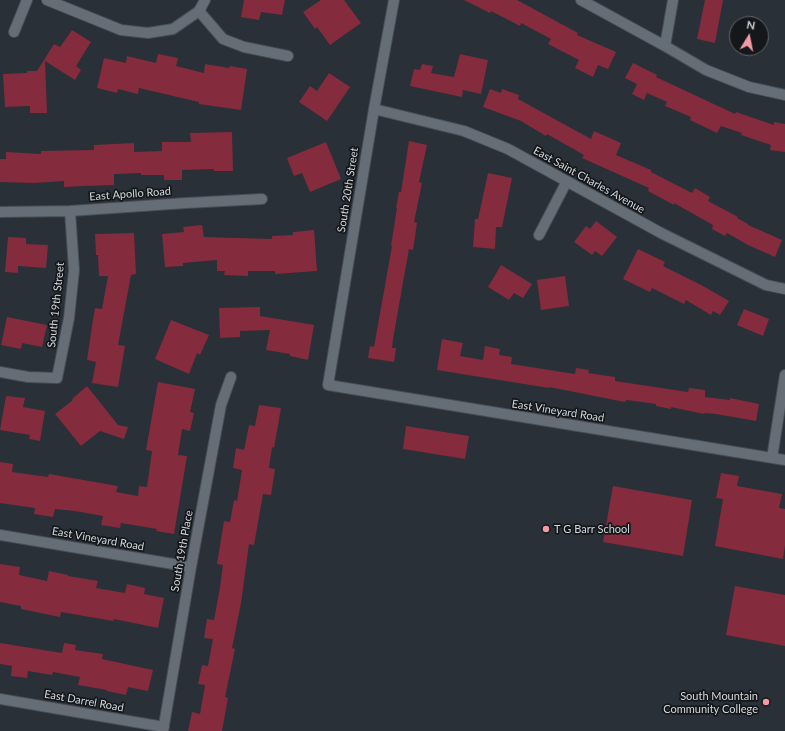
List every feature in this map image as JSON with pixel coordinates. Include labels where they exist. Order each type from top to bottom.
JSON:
[{"type":"street","points":[[14,32],[27,0]]},
{"type":"street","points":[[47,0],[121,30],[148,33],[173,29],[199,11],[205,0]]},
{"type":"street","name":"South 20th Street","points":[[328,385],[374,109],[394,0]]},
{"type":"street","points":[[581,0],[706,70],[749,87],[785,94]]},
{"type":"street","points":[[665,46],[673,0]]},
{"type":"street","points":[[199,11],[223,39],[244,47],[288,56]]},
{"type":"street","name":"East Saint Charles Avenue","points":[[374,109],[464,131],[508,149],[668,237],[766,285],[785,288]]},
{"type":"street","points":[[539,235],[567,181]]},
{"type":"street","name":"East Apollo Road","points":[[0,212],[70,211],[262,199]]},
{"type":"street","name":"South 19th Street","points":[[0,372],[28,377],[57,378],[69,318],[74,270],[70,211]]},
{"type":"street","points":[[772,458],[785,375]]},
{"type":"street","name":"South 19th Place","points":[[163,729],[221,406],[231,377]]},
{"type":"street","name":"East Vineyard Road","points":[[328,385],[785,460]]},
{"type":"street","name":"East Vineyard Road","points":[[0,535],[191,567]]},
{"type":"street","name":"East Darrel Road","points":[[0,699],[163,729]]},
{"type":"building","points":[[244,0],[285,0],[282,15],[261,12],[259,20],[241,17]]},
{"type":"building","points":[[321,0],[344,0],[361,23],[330,45],[317,27],[315,29],[303,12]]},
{"type":"building","points":[[464,0],[517,0],[578,33],[577,35],[616,52],[608,69],[598,65],[593,77],[575,68],[579,60],[548,44],[551,39],[521,23],[520,26],[491,11],[490,13]]},
{"type":"building","points":[[705,0],[723,0],[715,43],[697,39]]},
{"type":"building","points":[[72,30],[91,42],[76,66],[81,70],[75,80],[45,61],[47,113],[30,113],[30,106],[5,107],[3,74],[37,71],[54,44],[60,47]]},
{"type":"building","points":[[158,54],[178,58],[176,66],[204,73],[205,64],[247,69],[241,110],[199,104],[199,102],[139,88],[138,94],[118,89],[117,93],[97,88],[104,58],[126,63],[127,56],[156,63]]},
{"type":"building","points":[[460,54],[488,60],[481,94],[463,90],[462,97],[410,86],[414,69],[420,70],[422,64],[433,66],[431,73],[454,77]]},
{"type":"building","points":[[633,63],[657,75],[656,77],[735,114],[736,112],[774,125],[774,122],[785,124],[785,152],[770,150],[771,145],[741,135],[742,133],[721,126],[717,133],[690,120],[691,117],[665,106],[667,102],[647,93],[644,100],[632,94],[637,84],[625,78]]},
{"type":"building","points":[[329,73],[350,87],[327,121],[299,102],[310,86],[317,91]]},
{"type":"building","points":[[490,89],[501,93],[502,89],[519,95],[518,99],[591,139],[594,131],[621,143],[616,155],[651,170],[651,172],[692,193],[695,188],[710,197],[708,201],[738,217],[737,218],[748,225],[782,240],[775,257],[748,245],[727,233],[725,236],[712,229],[713,225],[674,203],[674,205],[648,191],[649,188],[582,158],[584,155],[547,134],[546,136],[521,121],[483,107]]},
{"type":"building","points":[[232,132],[233,171],[214,171],[214,169],[182,170],[182,180],[164,180],[164,175],[141,175],[141,173],[114,174],[114,185],[64,187],[64,181],[34,183],[0,182],[0,159],[6,159],[6,152],[41,154],[41,151],[94,150],[94,145],[134,143],[134,152],[162,151],[162,142],[191,142],[190,133]]},
{"type":"building","points":[[409,141],[427,145],[419,182],[422,183],[414,222],[417,223],[413,250],[409,249],[393,339],[392,348],[396,348],[394,362],[368,358],[370,346],[374,347],[392,246],[396,208],[399,192],[401,192]]},
{"type":"building","points":[[326,142],[341,179],[310,192],[302,173],[294,176],[287,158]]},
{"type":"building","points":[[488,173],[512,178],[502,227],[496,227],[495,249],[473,247],[475,219],[478,219]]},
{"type":"building","points":[[596,221],[617,237],[602,256],[595,251],[592,255],[574,242],[586,226],[590,229]]},
{"type":"building","points":[[202,225],[204,237],[272,239],[272,236],[293,235],[293,232],[314,230],[317,271],[275,274],[275,271],[248,271],[248,276],[224,275],[225,271],[217,271],[217,260],[183,263],[183,266],[165,267],[162,234],[184,232],[183,227]]},
{"type":"building","points":[[134,233],[136,274],[131,275],[118,345],[125,346],[118,387],[92,383],[96,362],[87,360],[92,326],[95,308],[102,309],[108,276],[99,276],[95,234]]},
{"type":"building","points":[[8,237],[26,238],[26,244],[48,245],[46,268],[18,266],[18,273],[5,272]]},
{"type":"building","points":[[638,249],[665,262],[663,266],[729,301],[720,315],[713,311],[711,315],[686,300],[684,304],[652,288],[650,292],[623,279]]},
{"type":"building","points":[[501,265],[532,284],[523,298],[514,293],[509,300],[488,287]]},
{"type":"building","points":[[565,276],[569,306],[541,310],[537,280]]},
{"type":"building","points":[[260,307],[260,316],[314,325],[308,360],[290,356],[290,354],[266,350],[270,330],[240,331],[240,337],[220,338],[219,308]]},
{"type":"building","points":[[744,309],[769,319],[763,336],[737,325]]},
{"type":"building","points":[[7,317],[47,325],[42,347],[22,343],[21,349],[1,345]]},
{"type":"building","points":[[171,320],[209,335],[200,355],[197,353],[189,374],[155,359]]},
{"type":"building","points":[[442,339],[463,343],[460,356],[483,360],[485,346],[500,349],[499,355],[512,357],[511,364],[575,374],[576,368],[589,370],[588,373],[615,377],[615,381],[688,392],[689,388],[705,390],[705,397],[730,400],[730,398],[759,404],[756,421],[716,414],[704,414],[671,407],[671,409],[656,406],[656,404],[626,400],[625,402],[549,387],[437,370]]},
{"type":"building","points":[[158,382],[195,389],[190,412],[194,413],[190,431],[182,429],[178,455],[187,456],[174,534],[156,531],[157,529],[121,523],[120,528],[101,525],[103,516],[75,511],[55,509],[53,517],[34,514],[35,508],[0,503],[0,462],[13,464],[12,472],[48,477],[49,474],[118,486],[116,492],[138,496],[139,486],[147,487],[152,451],[146,450]]},
{"type":"building","points":[[87,386],[118,425],[128,427],[124,439],[100,431],[81,446],[55,414],[73,400],[72,399]]},
{"type":"building","points":[[6,396],[25,398],[23,407],[45,411],[40,441],[29,439],[30,435],[0,430]]},
{"type":"building","points":[[259,405],[281,408],[269,468],[275,469],[271,495],[263,494],[254,545],[249,544],[241,603],[232,648],[235,649],[225,697],[228,698],[222,731],[188,731],[192,712],[200,714],[205,685],[198,684],[202,665],[208,666],[213,639],[204,638],[207,619],[214,620],[220,587],[223,565],[217,564],[224,521],[230,522],[234,500],[237,501],[242,470],[233,468],[236,448],[244,450],[249,425],[255,426]]},
{"type":"building","points":[[406,426],[469,436],[465,459],[403,449]]},
{"type":"building","points":[[721,473],[739,476],[737,486],[782,494],[779,508],[785,509],[785,545],[783,559],[715,546],[723,499],[716,498]]},
{"type":"building","points":[[613,486],[692,500],[683,556],[603,542]]},
{"type":"building","points":[[0,564],[20,567],[19,575],[47,581],[49,571],[98,581],[96,588],[125,593],[127,584],[145,588],[144,594],[164,598],[158,628],[114,619],[113,621],[61,612],[60,617],[21,609],[21,606],[0,602]]},
{"type":"building","points":[[735,586],[785,595],[785,646],[726,635]]},
{"type":"building","points":[[0,643],[62,653],[64,643],[76,645],[75,650],[103,654],[102,659],[153,670],[148,691],[128,687],[126,695],[78,685],[80,677],[53,672],[52,675],[28,671],[27,678],[11,676],[12,666],[0,664]]},
{"type":"place","name":"T G Barr School","points":[[546,529]]},
{"type":"place","name":"South Mountain Community College","points":[[766,702]]}]
